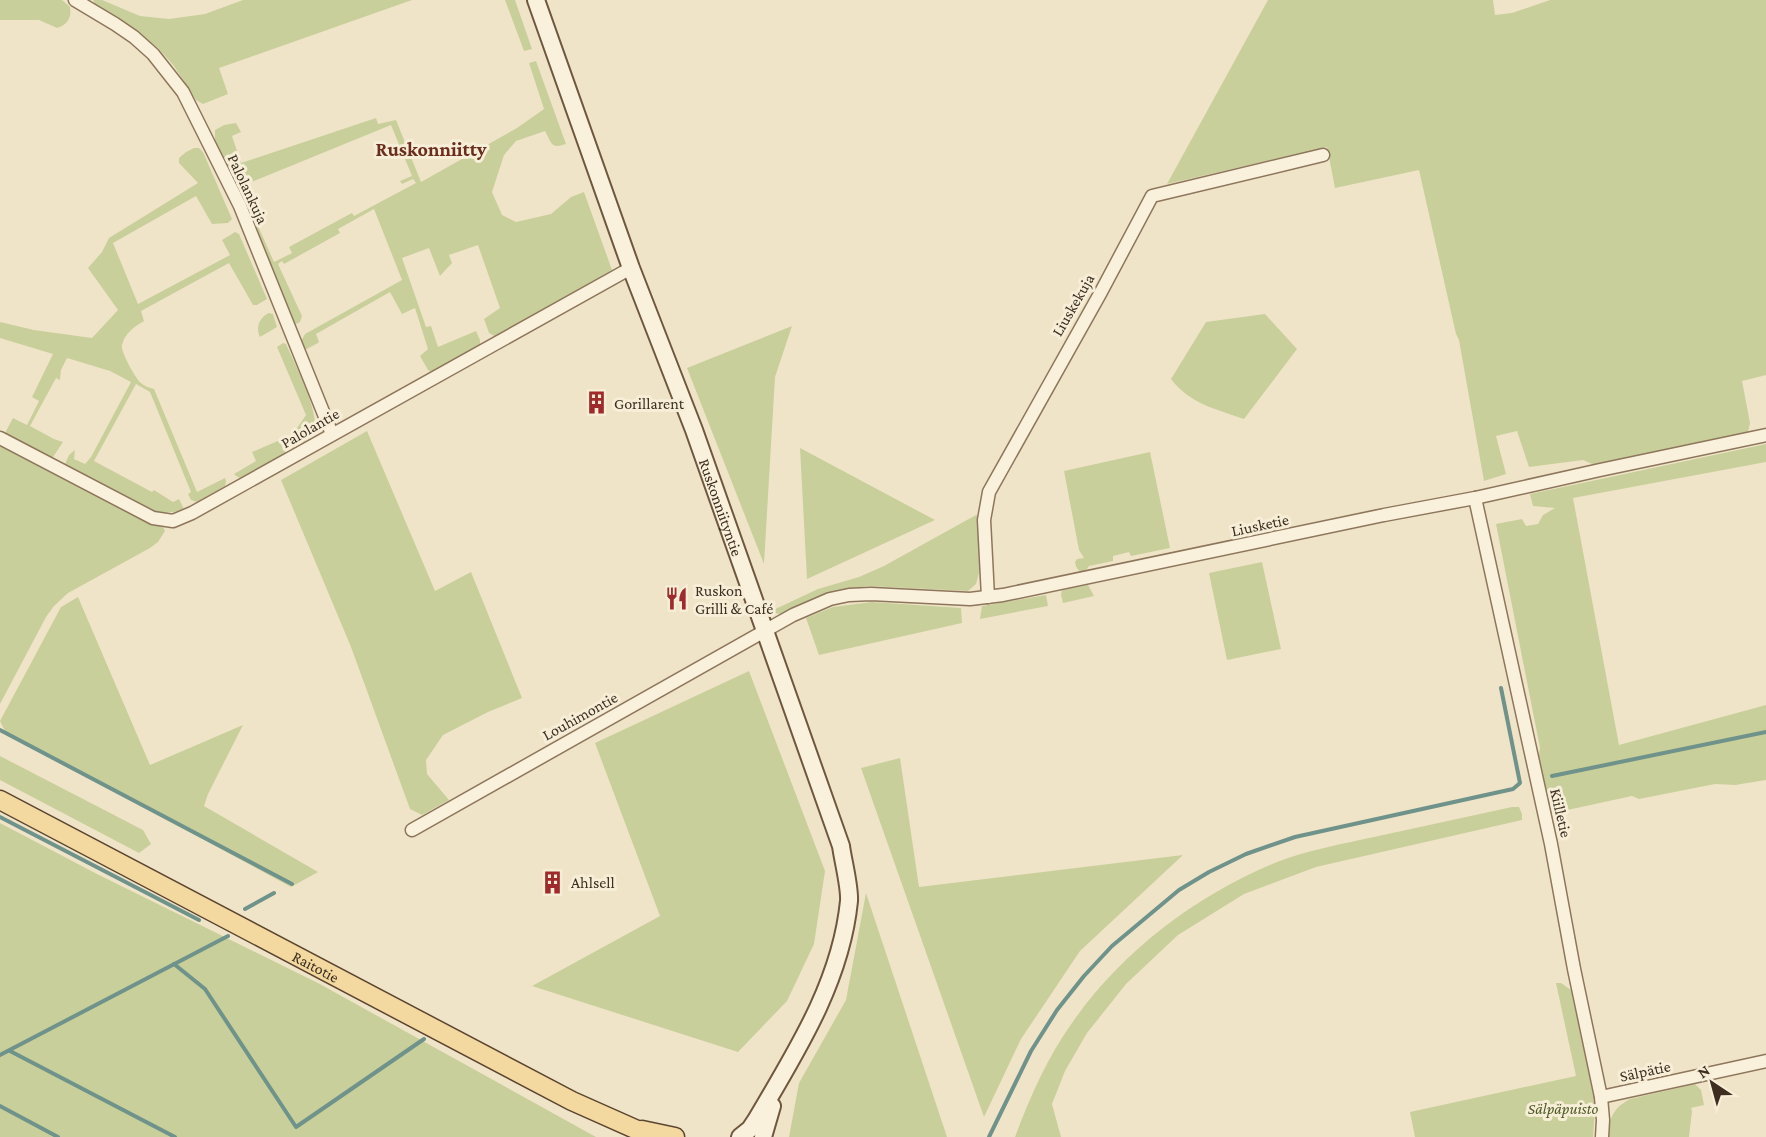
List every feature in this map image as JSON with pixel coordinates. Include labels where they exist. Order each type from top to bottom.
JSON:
[{"type":"main road","name":"Raitotie","points":[[0,800],[572,1101],[653,1137]]},
{"type":"main road","name":"Raitotie","points":[[634,1128],[675,1137]]},
{"type":"street","name":"Palolankuja","points":[[75,0],[134,37],[153,54],[183,92],[240,206],[332,434]]},
{"type":"street","name":"Ruskonniityntie","points":[[536,0],[632,268],[694,430],[841,846],[849,898],[839,954],[815,1016],[750,1129],[740,1137]]},
{"type":"street","name":"Liuskekuja","points":[[988,597],[984,520],[989,492],[1152,196],[1323,155]]},
{"type":"street","name":"Palolantie","points":[[0,438],[153,518],[173,521],[192,513],[632,268]]},
{"type":"street","name":"Liusketie","points":[[764,631],[830,599],[849,595],[988,597],[1052,586],[1766,435]]},
{"type":"street","name":"Kiilletie","points":[[1475,498],[1551,844],[1601,1097],[1602,1137]]},
{"type":"street","name":"Louhimontie","points":[[412,830],[764,631]]},
{"type":"street","name":"Sälpätie","points":[[1601,1097],[1766,1061]]},
{"type":"street","name":"Ruskonniityntie","points":[[763,1137],[778,1082]]},
{"type":"green space","points":[[0,0],[62,0],[70,7],[70,14],[66,23],[57,28],[39,20],[0,20]]},
{"type":"green space","points":[[93,0],[102,0],[140,16],[169,19],[205,14],[243,0],[412,0],[219,68],[228,94],[203,104],[196,100],[174,66],[158,48],[118,17],[95,4]]},
{"type":"green space","points":[[505,0],[515,0],[532,49],[524,51]]},
{"type":"green space","points":[[1268,0],[1493,0],[1495,15],[1512,13],[1550,0],[1766,0],[1766,375],[1742,381],[1750,423],[1748,432],[1597,466],[1583,460],[1529,467],[1517,431],[1496,436],[1506,474],[1484,481],[1459,340],[1419,170],[1335,188],[1327,147],[1167,184]]},
{"type":"green space","points":[[536,61],[566,144],[555,146],[545,131],[516,141],[504,155],[492,192],[502,215],[516,222],[551,214],[571,197],[584,192],[612,270],[496,337],[489,333],[484,319],[500,308],[478,245],[449,255],[452,263],[440,276],[429,248],[402,258],[426,327],[431,326],[438,347],[476,331],[480,345],[431,372],[420,356],[428,349],[415,308],[402,314],[390,292],[316,334],[319,342],[303,350],[300,343],[305,334],[402,280],[374,209],[338,229],[340,233],[284,264],[282,261],[278,264],[302,316],[300,322],[294,325],[244,214],[250,208],[274,262],[292,253],[289,247],[350,214],[354,216],[416,183],[413,179],[402,184],[400,181],[412,176],[391,125],[244,185],[241,187],[244,196],[239,196],[215,144],[215,130],[224,125],[236,123],[241,132],[232,136],[241,163],[376,118],[378,124],[396,120],[421,182],[517,128],[544,109],[529,63]]},
{"type":"green space","points":[[194,148],[199,148],[203,152],[232,219],[228,223],[212,224],[196,196],[113,243],[138,304],[230,255],[222,240],[235,232],[239,234],[267,299],[253,305],[229,263],[141,311],[144,321],[130,331],[123,341],[123,353],[136,376],[144,385],[154,389],[197,492],[225,478],[226,481],[225,486],[197,502],[191,500],[188,494],[191,492],[150,392],[136,384],[94,461],[152,492],[154,490],[173,502],[179,499],[184,509],[162,512],[149,510],[65,464],[69,455],[75,450],[74,459],[85,464],[91,457],[131,382],[110,371],[67,358],[61,370],[60,380],[56,378],[30,426],[63,442],[53,457],[5,433],[13,418],[27,425],[39,401],[32,397],[53,354],[0,338],[0,322],[34,330],[92,338],[118,310],[88,268],[102,252],[109,238],[198,183],[179,163],[179,158]]},
{"type":"green space","points":[[269,313],[273,314],[277,327],[260,337],[259,323]]},
{"type":"green space","points":[[1265,314],[1297,349],[1244,419],[1195,400],[1171,379],[1206,322]]},
{"type":"green space","points":[[792,326],[775,377],[764,564],[687,368]]},
{"type":"green space","points":[[283,343],[286,344],[300,375],[315,421],[309,438],[302,443],[297,442],[293,434],[306,415],[277,347]]},
{"type":"green space","points":[[367,431],[435,591],[471,572],[522,698],[443,735],[426,760],[427,774],[449,800],[422,815],[410,809],[351,647],[281,480]]},
{"type":"green space","points":[[280,440],[286,453],[240,478],[234,474],[256,461],[252,452]]},
{"type":"green space","points":[[1766,444],[1766,462],[1573,498],[1619,745],[1766,705],[1766,780],[1735,785],[1715,784],[1639,799],[1632,796],[1549,814],[1538,762],[1540,748],[1496,524],[1522,519],[1526,526],[1538,524],[1543,515],[1555,508],[1533,506],[1530,494]]},
{"type":"green space","points":[[0,446],[151,524],[163,527],[165,531],[158,542],[150,548],[68,593],[54,606],[0,704]]},
{"type":"green space","points":[[800,448],[935,520],[807,579]]},
{"type":"green space","points":[[1150,452],[1170,548],[1131,556],[1129,552],[1113,556],[1113,561],[1089,566],[1084,573],[1080,571],[1075,562],[1077,559],[1084,558],[1079,550],[1064,471]]},
{"type":"green space","points":[[976,515],[978,516],[979,573],[976,584],[968,591],[868,586],[823,595],[780,614],[769,612],[818,589],[859,577],[884,566]]},
{"type":"green space","points":[[1262,562],[1281,649],[1227,660],[1209,573]]},
{"type":"green space","points":[[1088,585],[1094,596],[1063,603],[1062,590]]},
{"type":"green space","points":[[1046,595],[1048,606],[980,619],[982,606]]},
{"type":"green space","points":[[78,597],[150,765],[243,725],[204,806],[318,872],[291,887],[6,733],[0,721],[61,607]]},
{"type":"green space","points":[[872,602],[961,608],[962,623],[819,655],[806,618],[833,607]]},
{"type":"green space","points":[[749,671],[825,871],[814,944],[787,1001],[738,1052],[532,986],[660,916],[595,743]]},
{"type":"green space","points":[[0,756],[143,830],[151,844],[139,853],[0,780]]},
{"type":"green space","points":[[900,758],[919,887],[1183,855],[1080,951],[1021,1039],[984,1117],[861,768]]},
{"type":"green space","points":[[1519,807],[1522,820],[1316,867],[1244,894],[1178,935],[1126,984],[1087,1033],[1065,1071],[1052,1104],[1061,1137],[1015,1137],[1047,1064],[1072,1023],[1114,972],[1138,949],[1190,908],[1248,875],[1289,858],[1337,845]]},
{"type":"green space","points":[[0,823],[97,874],[318,983],[596,1137],[0,1137]]},
{"type":"green space","points":[[866,893],[947,1137],[789,1137],[799,1083],[846,1000]]},
{"type":"green space","name":"Sälpäpuisto","points":[[1556,983],[1561,983],[1571,990],[1593,1094],[1595,1110],[1593,1137],[1415,1137],[1410,1112],[1576,1076]]},
{"type":"green space","points":[[1695,1084],[1701,1090],[1704,1105],[1691,1108],[1689,1137],[1608,1137],[1613,1114],[1619,1106],[1630,1099]]},
{"type":"waterway","points":[[989,1137],[1031,1051],[1057,1010],[1112,946],[1179,890],[1246,854],[1295,837],[1513,789],[1520,783],[1501,688]]},
{"type":"waterway","points":[[0,730],[292,884]]},
{"type":"waterway","points":[[1552,776],[1766,732]]},
{"type":"waterway","points":[[0,817],[199,920]]},
{"type":"waterway","points":[[245,909],[274,893]]},
{"type":"waterway","points":[[0,1055],[228,936]]},
{"type":"waterway","points":[[174,964],[205,989],[296,1127],[424,1039]]},
{"type":"waterway","points":[[10,1051],[175,1137]]},
{"type":"waterway","points":[[0,1106],[58,1137]]},
{"type":"place","name":"Gorillarent","points":[[596,403]]},
{"type":"place","name":"Ruskon Grilli & Café","points":[[677,599]]},
{"type":"place","name":"Ahlsell","points":[[553,882]]},
{"type":"district","name":"Ruskonniitty","points":[[431,149]]}]
